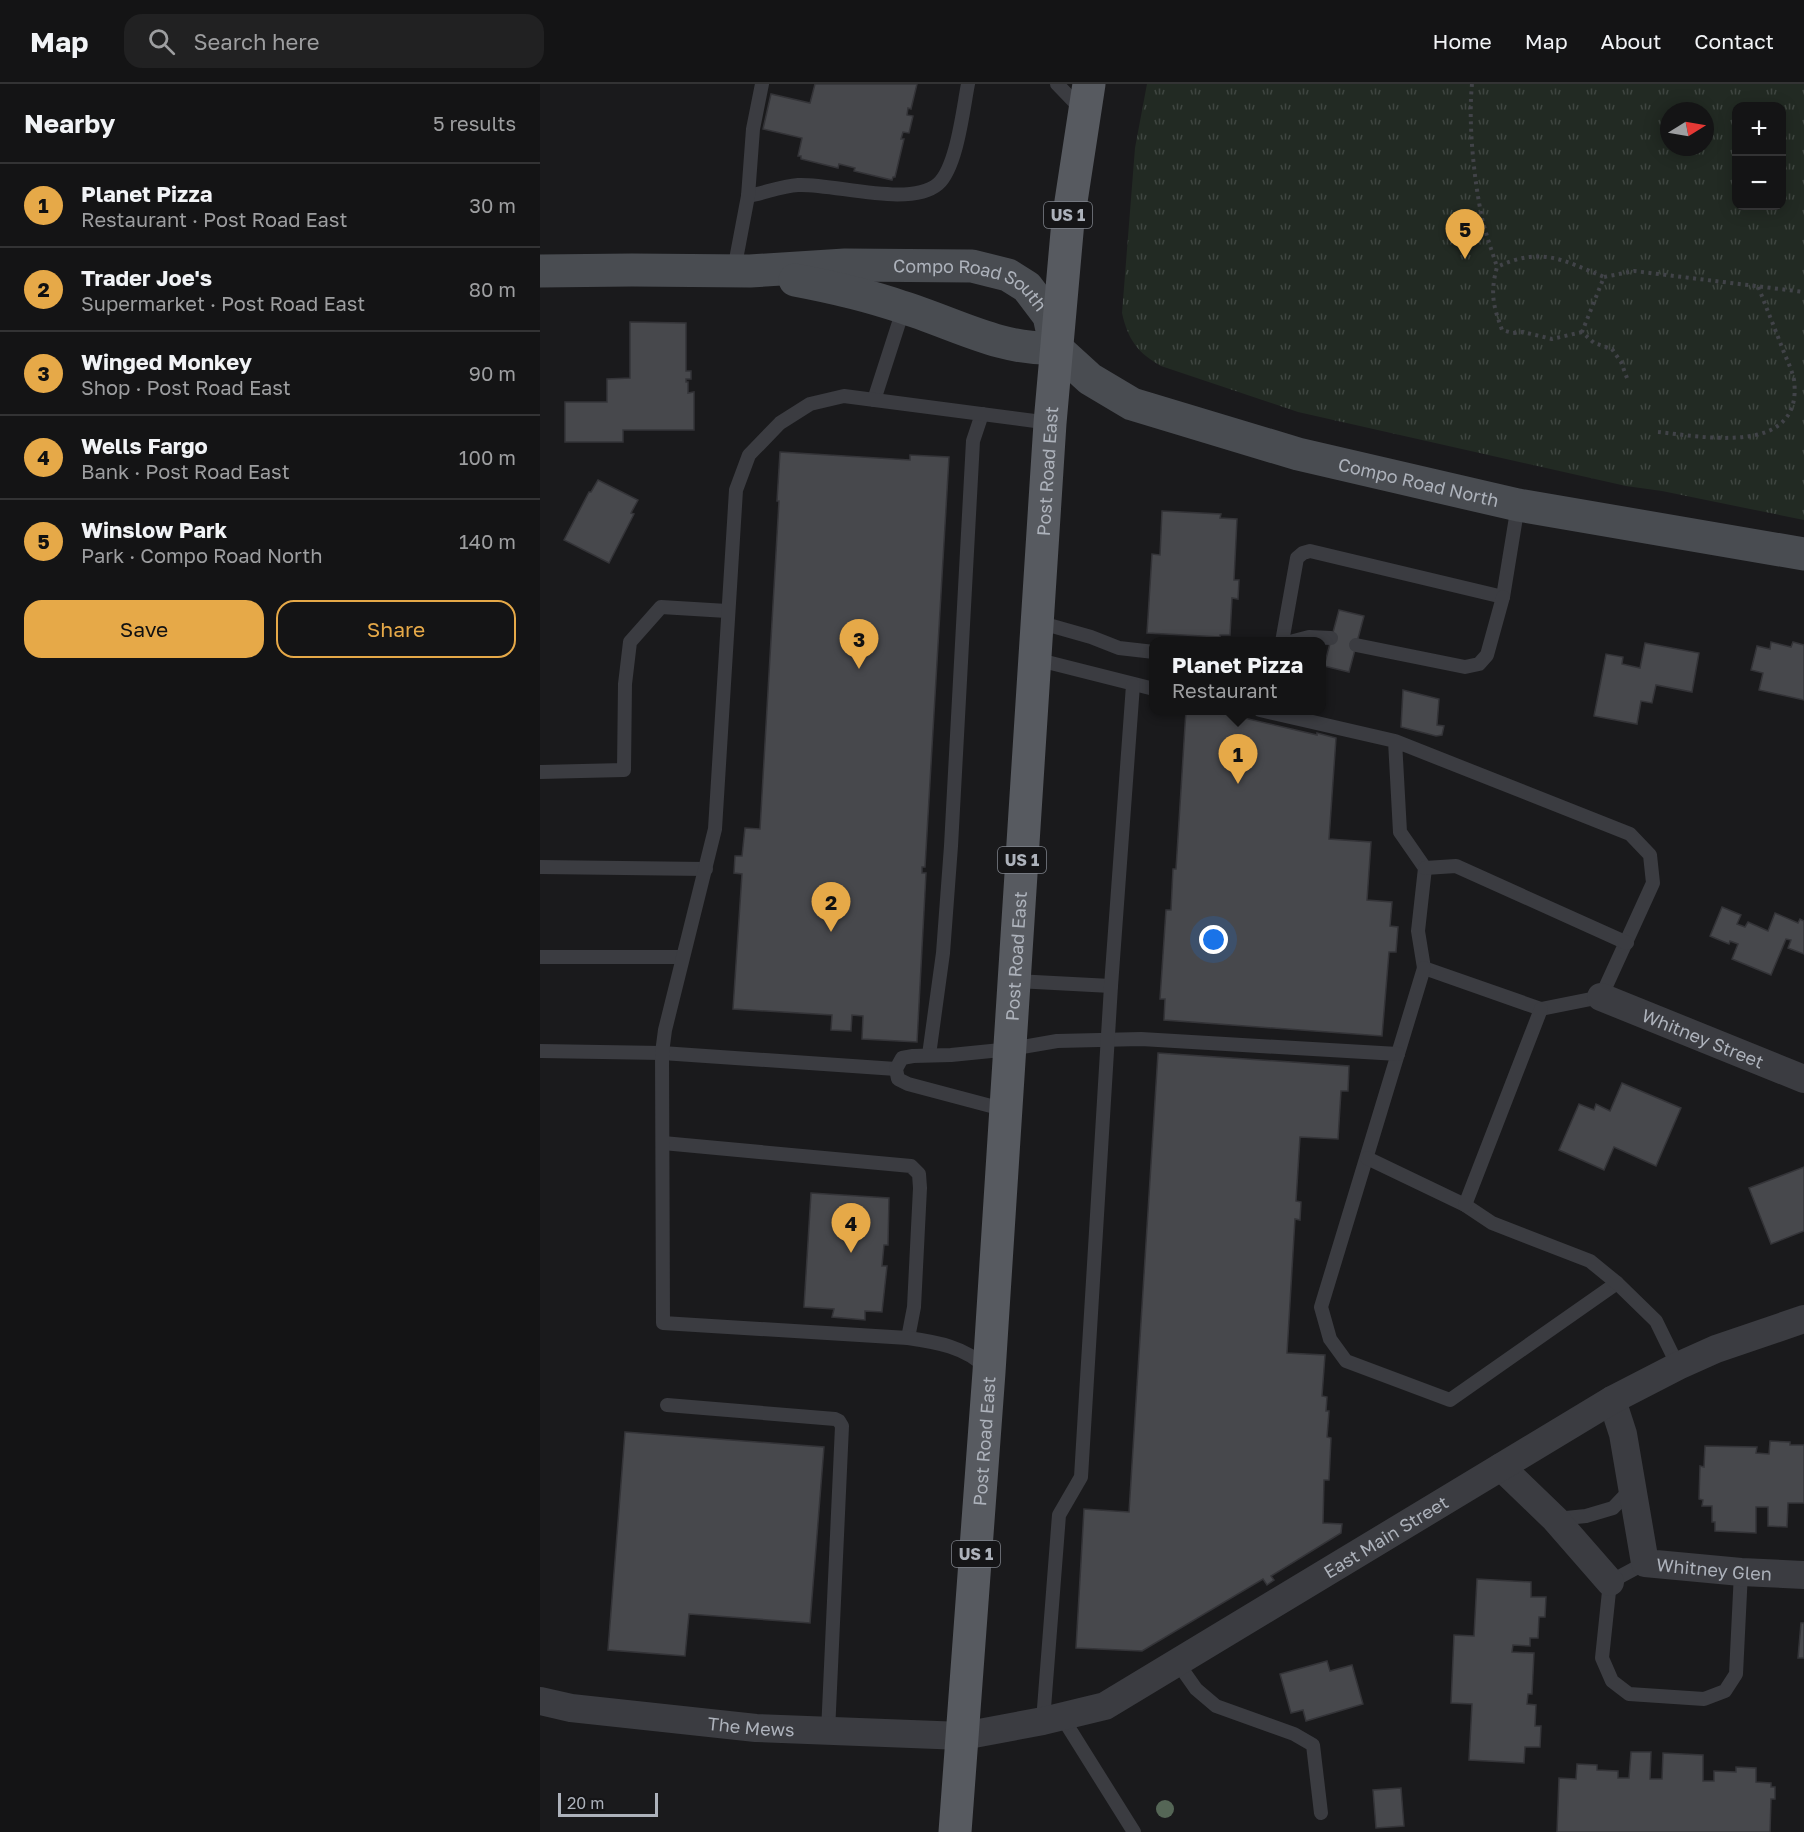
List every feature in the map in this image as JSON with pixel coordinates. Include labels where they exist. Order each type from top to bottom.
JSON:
[{"type":"main road","name":"Post Road East","points":[[955,1832],[1011,1050],[1050,423],[1068,221],[1087,98]]},
{"type":"main road","name":"Compo Road South","points":[[540,271],[742,271],[845,265],[972,266],[1008,275],[1028,287],[1048,316],[1056,348],[1038,349],[1003,343],[904,307],[833,287],[742,271]]},
{"type":"main road","name":"Compo Road North","points":[[1056,348],[1090,379],[1132,404],[1298,454],[1518,505],[1804,554]]},
{"type":"street","name":"Whitney Street","points":[[1601,997],[1804,1079]]},
{"type":"street","name":"East Main Street","points":[[963,1737],[1105,1706],[1612,1400],[1678,1366],[1804,1319]]},
{"type":"street","name":"Whitney Glen","points":[[1612,1400],[1623,1434],[1645,1563],[1804,1575]]},
{"type":"street","points":[[1501,1467],[1555,1519],[1610,1581]]},
{"type":"street","name":"The Mews","points":[[540,1701],[571,1708],[756,1728],[963,1737]]},
{"type":"lane","points":[[742,271],[753,129],[762,84]]},
{"type":"lane","points":[[748,196],[798,185],[897,194],[918,193],[937,184],[948,171],[956,147],[968,84]]},
{"type":"lane","points":[[1057,84],[1087,98]]},
{"type":"lane","points":[[874,400],[904,307]]},
{"type":"lane","points":[[989,1372],[978,1360],[953,1347],[933,1341],[663,1323],[662,1053],[682,957],[715,829],[736,489],[749,455],[780,423],[810,404],[844,396],[1050,423]]},
{"type":"lane","points":[[929,1055],[943,953],[951,846],[973,441],[982,414]]},
{"type":"lane","points":[[1356,645],[1465,668],[1479,664],[1487,656],[1503,597],[1518,505]]},
{"type":"lane","points":[[1283,637],[1297,558],[1310,551],[1503,597]]},
{"type":"lane","points":[[540,772],[624,770],[625,684],[630,642],[661,607],[728,611]]},
{"type":"lane","points":[[1037,622],[1091,637],[1119,648],[1149,651]]},
{"type":"lane","points":[[1326,638],[1331,638]]},
{"type":"lane","points":[[1035,659],[1149,688]]},
{"type":"lane","points":[[1133,685],[1111,986],[1081,1477],[1059,1515],[1053,1719],[1134,1832]]},
{"type":"lane","points":[[1278,715],[1395,741],[1630,834],[1650,855],[1653,883],[1601,997],[1541,1009],[1424,968]]},
{"type":"lane","points":[[1395,741],[1400,832],[1425,868],[1418,931],[1424,968],[1321,1306],[1330,1340],[1346,1361],[1450,1400],[1617,1283]]},
{"type":"lane","points":[[540,867],[706,869]]},
{"type":"lane","points":[[1425,868],[1456,867],[1626,943]]},
{"type":"lane","points":[[540,957],[682,957]]},
{"type":"lane","points":[[1014,981],[1111,986]]},
{"type":"lane","points":[[1465,1205],[1541,1009]]},
{"type":"lane","points":[[1006,1110],[908,1084],[898,1079],[896,1069],[902,1058],[1011,1050],[1057,1041],[1141,1039],[1398,1054]]},
{"type":"lane","points":[[540,1051],[662,1053],[896,1069]]},
{"type":"lane","points":[[663,1143],[911,1166],[919,1174],[920,1188],[914,1307],[908,1338]]},
{"type":"lane","points":[[1367,1158],[1465,1205],[1492,1223],[1590,1261],[1617,1283],[1656,1321],[1678,1366]]},
{"type":"lane","points":[[667,1405],[840,1421],[842,1426],[828,1732]]},
{"type":"lane","points":[[1555,1519],[1586,1516],[1613,1508],[1633,1487]]},
{"type":"lane","points":[[1645,1563],[1610,1581],[1602,1658],[1612,1681],[1629,1694],[1704,1699],[1725,1691],[1736,1674],[1741,1572]]},
{"type":"lane","points":[[1177,1662],[1196,1689],[1216,1706],[1294,1734],[1313,1745],[1321,1814]]},
{"type":"path","points":[[1472,84],[1470,102],[1475,167],[1482,218],[1497,267],[1492,288],[1502,330],[1552,339],[1582,332]]},
{"type":"path","points":[[1497,267],[1511,260],[1537,256],[1557,258],[1604,277],[1634,271],[1804,292]]},
{"type":"path","points":[[1582,332],[1604,277]]},
{"type":"path","points":[[1658,432],[1737,439],[1757,436],[1779,428],[1792,417],[1797,399],[1795,380],[1758,286]]},
{"type":"path","points":[[1582,332],[1594,343],[1612,349],[1621,362],[1627,378]]},
{"type":"green space","points":[[1147,84],[1804,84],[1804,520],[1662,491],[1626,486],[1298,412],[1161,366],[1135,345],[1127,331],[1122,313],[1135,148]]},
{"type":"building","points":[[815,84],[917,84],[911,109],[908,108],[907,115],[913,116],[909,133],[903,132],[901,139],[904,139],[895,177],[892,180],[854,171],[855,168],[839,164],[838,168],[801,159],[801,156],[798,156],[802,138],[763,129],[771,94],[810,103]]},
{"type":"building","points":[[630,322],[686,323],[686,371],[691,371],[691,379],[686,379],[686,382],[688,382],[688,393],[694,392],[694,430],[623,430],[623,442],[565,442],[565,402],[607,402],[607,379],[630,378]]},
{"type":"building","points":[[780,452],[910,460],[910,455],[949,457],[925,867],[922,867],[922,873],[926,873],[917,1042],[862,1039],[863,1016],[852,1015],[851,1031],[831,1030],[832,1015],[733,1009],[742,874],[734,873],[735,856],[742,856],[745,828],[760,829]]},
{"type":"building","points":[[598,480],[638,500],[631,513],[634,514],[609,563],[564,540],[589,492]]},
{"type":"building","points":[[1162,511],[1221,514],[1220,518],[1237,519],[1234,580],[1239,580],[1238,599],[1232,598],[1230,635],[1220,635],[1220,637],[1147,633],[1152,554],[1160,555]]},
{"type":"building","points":[[1339,610],[1364,616],[1349,672],[1326,666]]},
{"type":"building","points":[[1771,642],[1791,647],[1793,642],[1804,645],[1804,700],[1759,690],[1763,673],[1751,670],[1757,646],[1770,649]]},
{"type":"building","points":[[1645,643],[1699,653],[1692,692],[1656,685],[1652,703],[1641,701],[1637,724],[1594,716],[1606,654],[1623,657],[1622,664],[1640,668]]},
{"type":"building","points":[[1403,690],[1439,699],[1437,725],[1444,726],[1442,735],[1436,736],[1401,727]]},
{"type":"building","points":[[1186,715],[1231,715],[1336,738],[1329,839],[1371,842],[1367,900],[1392,902],[1390,926],[1398,927],[1396,952],[1389,952],[1382,1036],[1164,1020],[1165,999],[1160,999],[1166,910],[1171,910],[1173,869],[1176,869]]},
{"type":"building","points":[[1722,907],[1741,915],[1737,924],[1745,927],[1748,922],[1768,931],[1775,913],[1798,923],[1800,919],[1804,921],[1804,954],[1788,948],[1791,940],[1786,939],[1771,975],[1732,959],[1738,944],[1730,941],[1729,944],[1710,936]]},
{"type":"building","points":[[1158,1053],[1349,1066],[1348,1091],[1341,1091],[1338,1139],[1300,1137],[1296,1201],[1301,1202],[1300,1220],[1295,1219],[1287,1353],[1325,1355],[1322,1396],[1327,1397],[1326,1411],[1329,1411],[1327,1437],[1331,1438],[1329,1480],[1324,1480],[1323,1523],[1342,1524],[1341,1533],[1271,1576],[1274,1580],[1267,1585],[1263,1579],[1142,1651],[1076,1648],[1084,1509],[1129,1512]]},
{"type":"building","points":[[1622,1083],[1681,1108],[1656,1166],[1614,1147],[1604,1170],[1559,1150],[1579,1104],[1594,1110],[1596,1104],[1610,1111]]},
{"type":"building","points":[[1804,1167],[1804,1231],[1771,1244],[1749,1188]]},
{"type":"building","points":[[811,1193],[889,1198],[888,1245],[884,1245],[882,1266],[887,1266],[882,1312],[865,1311],[865,1320],[832,1317],[834,1309],[804,1307]]},
{"type":"building","points":[[625,1432],[824,1447],[810,1623],[689,1614],[685,1656],[608,1650]]},
{"type":"building","points":[[1770,1441],[1804,1445],[1804,1503],[1788,1503],[1787,1527],[1768,1526],[1768,1507],[1756,1507],[1756,1533],[1715,1531],[1715,1522],[1712,1522],[1712,1506],[1702,1506],[1703,1500],[1699,1499],[1700,1466],[1704,1467],[1705,1446],[1757,1447],[1756,1453],[1769,1454]]},
{"type":"building","points":[[1477,1579],[1531,1582],[1531,1597],[1546,1597],[1545,1617],[1539,1617],[1538,1638],[1530,1638],[1530,1646],[1513,1645],[1512,1652],[1534,1653],[1532,1694],[1528,1694],[1527,1704],[1536,1705],[1535,1726],[1541,1726],[1540,1747],[1525,1747],[1524,1763],[1469,1760],[1472,1704],[1451,1703],[1454,1635],[1474,1636]]},
{"type":"building","points":[[1801,1623],[1804,1623],[1804,1658],[1798,1658]]},
{"type":"building","points":[[1327,1661],[1330,1671],[1352,1665],[1363,1704],[1306,1721],[1303,1710],[1291,1713],[1280,1674]]},
{"type":"building","points":[[1631,1752],[1651,1752],[1650,1779],[1662,1779],[1663,1753],[1703,1755],[1703,1781],[1714,1781],[1714,1771],[1736,1772],[1736,1767],[1756,1768],[1756,1782],[1771,1783],[1771,1787],[1775,1787],[1775,1799],[1771,1799],[1770,1832],[1557,1832],[1559,1778],[1576,1779],[1577,1764],[1597,1765],[1597,1770],[1618,1771],[1618,1778],[1629,1778]]},
{"type":"building","points":[[1401,1788],[1404,1826],[1376,1828],[1373,1790]]},
{"type":"place","name":"Winslow Park","points":[[1465,259]]},
{"type":"place","name":"Winged Monkey","points":[[859,669]]},
{"type":"place","name":"Planet Pizza","points":[[1238,784]]},
{"type":"place","name":"Trader Joe's","points":[[831,932]]},
{"type":"place","name":"Wells Fargo","points":[[851,1253]]}]
